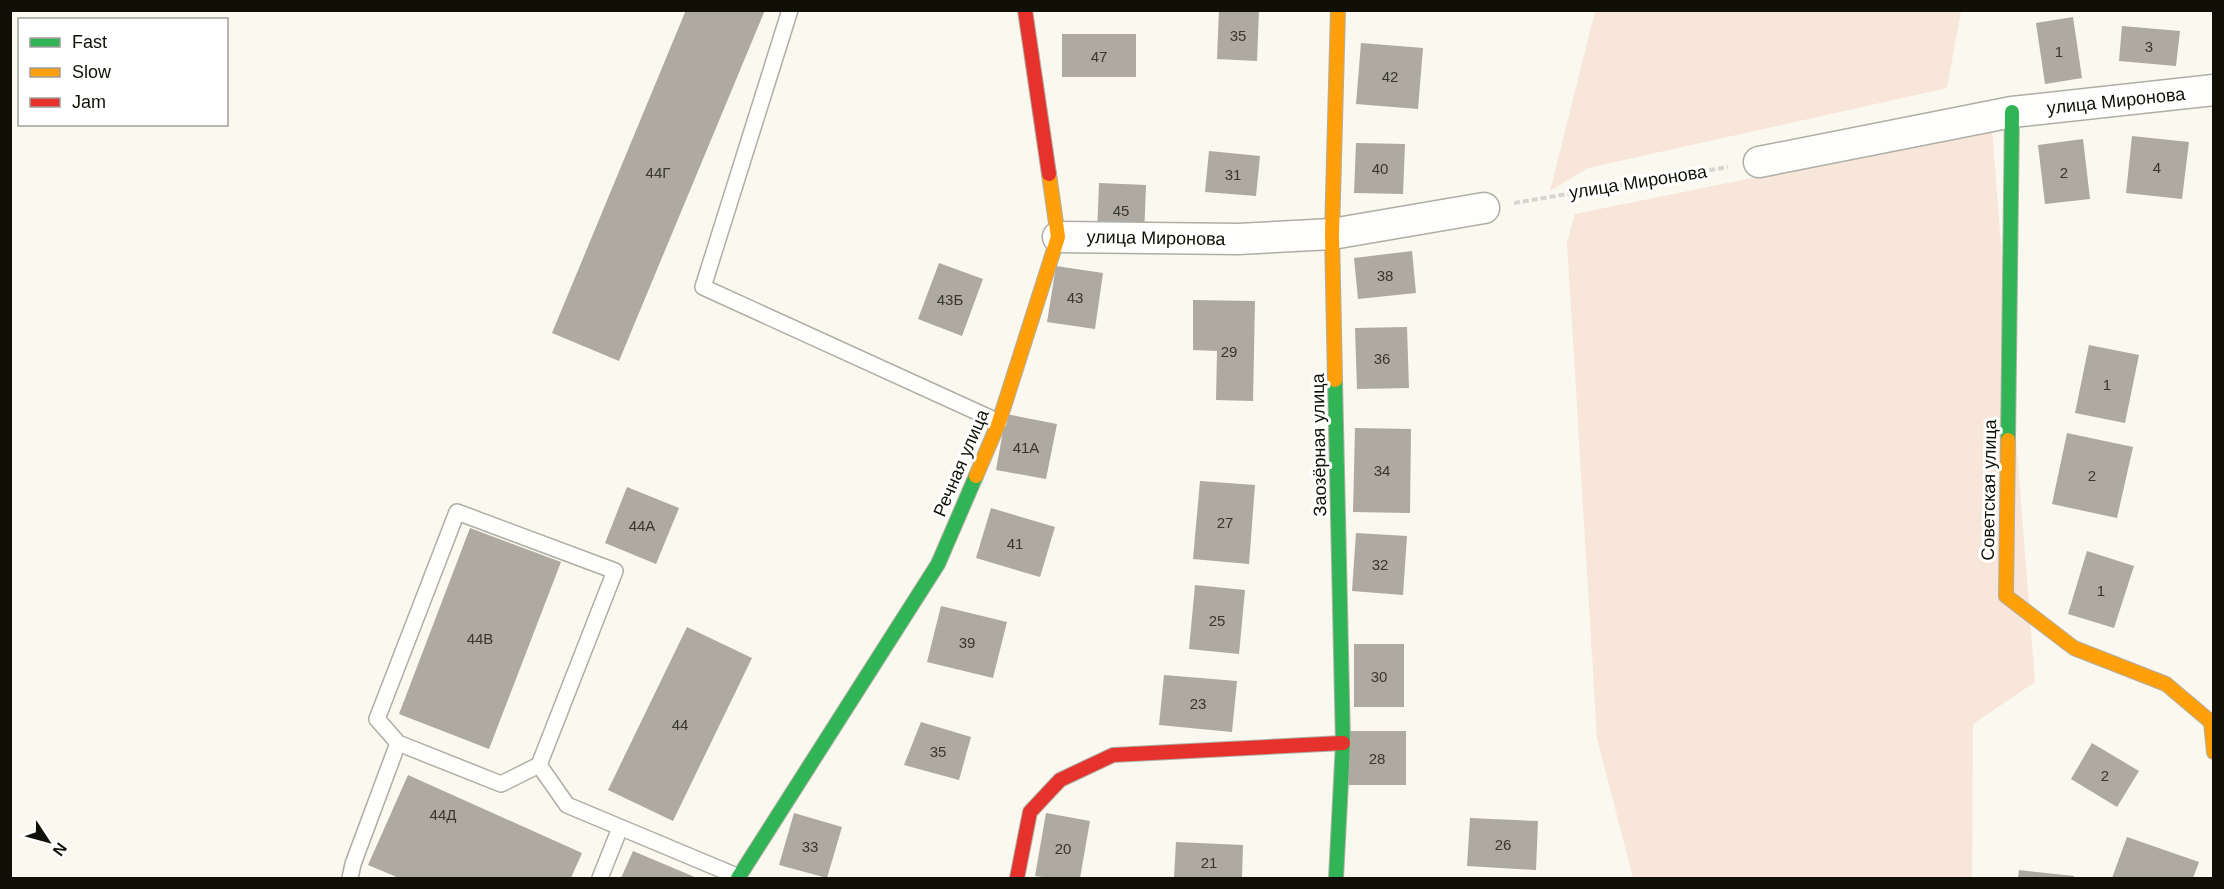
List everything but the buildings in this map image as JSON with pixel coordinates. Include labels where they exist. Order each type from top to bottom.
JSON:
[{"type":"street","name":"Речная улица","points":[[738,878],[938,564],[999,422],[1059,237],[1025,10]]},
{"type":"street","name":"Заозёрная улица","points":[[1336,879],[1343,743],[1332,234],[1338,10]]},
{"type":"street","name":"улица Миронова","points":[[1759,162],[2012,112],[2214,90]]},
{"type":"street","name":"Советская улица","points":[[2012,112],[2006,596],[2074,648],[2166,684],[2212,717],[2214,752]]},
{"type":"street","name":"улица Миронова","points":[[1059,237],[1238,239],[1332,234],[1484,208]]},
{"type":"street","points":[[1017,879],[1030,812],[1060,780],[1113,754],[1343,743]]},
{"type":"lane","points":[[790,10],[704,287],[999,422]]},
{"type":"lane","points":[[457,512],[615,571],[539,765],[501,784],[398,742],[377,719],[457,512]]},
{"type":"lane","points":[[350,879],[353,864],[398,742]]},
{"type":"lane","points":[[539,765],[567,805],[738,878]]},
{"type":"lane","points":[[600,879],[620,828]]},
{"type":"path","name":"улица Миронова","points":[[1484,208],[1759,162]]},
{"type":"shaded area","points":[[1595,10],[1961,11],[1947,88],[1588,168],[1550,191]]},
{"type":"shaded area","points":[[1992,129],[2035,682],[1973,724],[1972,878],[1633,878],[1597,738],[1567,242],[1575,214]]},
{"type":"traffic: fast","points":[[2008,440],[2012,112]]},
{"type":"traffic: fast","points":[[1335,380],[1343,743],[1336,878]]},
{"type":"traffic: fast","points":[[738,878],[938,564],[976,476]]},
{"type":"traffic: slow","points":[[1335,380],[1332,234],[1338,10]]},
{"type":"traffic: slow","points":[[976,476],[999,422],[1058,237],[1049,174]]},
{"type":"traffic: slow","points":[[2008,440],[2006,596],[2074,648],[2166,684],[2211,722],[2214,752]]},
{"type":"traffic: jam","points":[[1025,10],[1049,174]]},
{"type":"traffic: jam","points":[[1017,878],[1030,812],[1060,780],[1113,755],[1343,743]]}]
